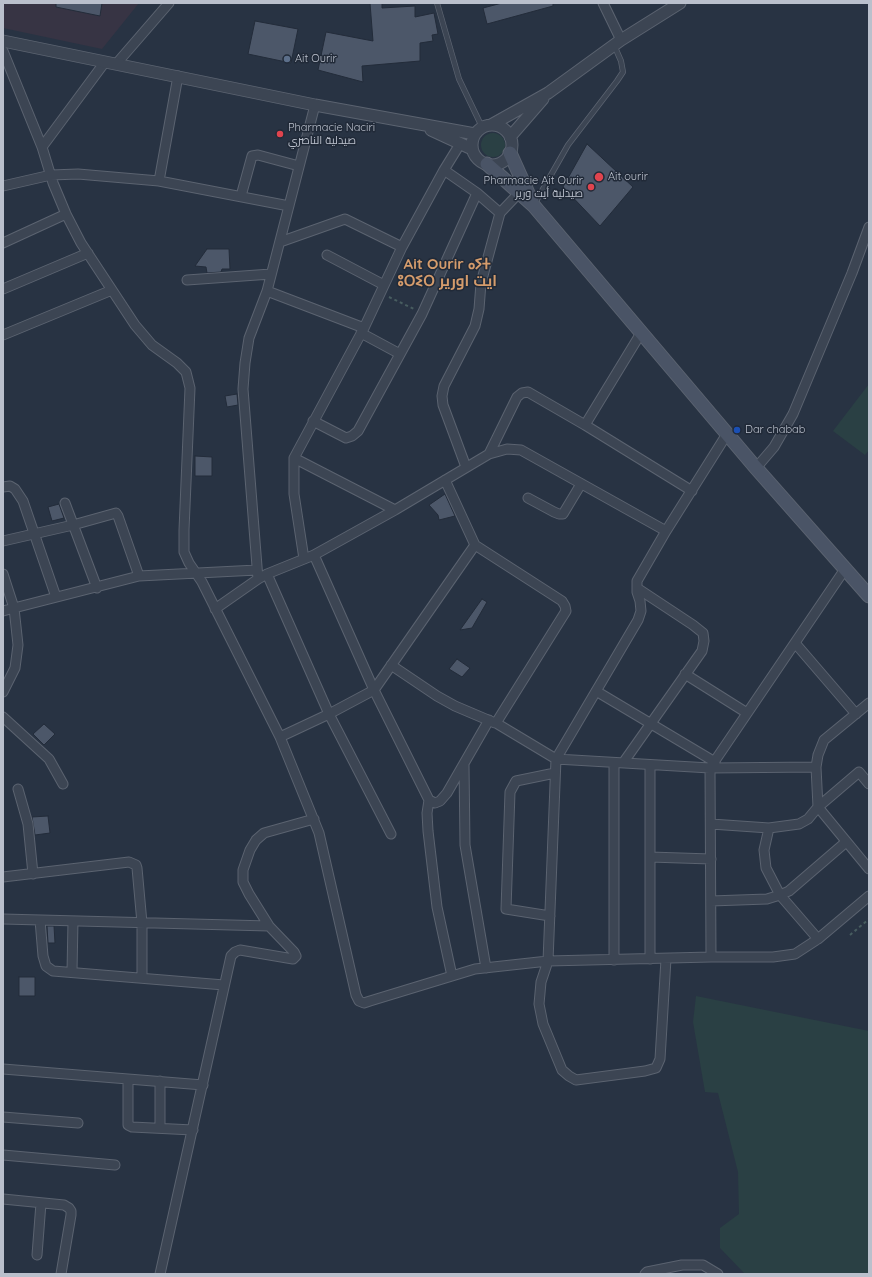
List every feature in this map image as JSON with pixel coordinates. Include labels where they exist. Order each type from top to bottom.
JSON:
[{"type":"main road","points":[[510,153],[534,206]]},
{"type":"main road","points":[[487,164],[534,206],[756,468],[869,596]]},
{"type":"street","points":[[117,63],[169,3]]},
{"type":"street","points":[[603,3],[618,43]]},
{"type":"street","points":[[3,41],[105,62],[117,63],[315,105],[416,123],[483,128],[503,128],[512,142],[510,153],[501,163],[494,165],[487,164],[478,159],[472,149],[472,141],[483,128],[548,93],[618,43],[680,3]]},
{"type":"street","points":[[3,52],[42,147],[50,175],[66,214],[88,253],[135,324],[152,345],[178,363],[186,372],[190,388],[184,552],[189,563],[202,582],[280,737],[320,833],[356,995],[359,1001],[364,1003],[475,969],[548,961],[773,957],[795,954],[818,939],[869,896]]},
{"type":"street","points":[[42,147],[105,62]]},
{"type":"street","points":[[159,181],[178,76]]},
{"type":"street","points":[[510,137],[548,93]]},
{"type":"street","points":[[258,574],[243,389],[245,364],[249,338],[267,291],[270,274],[280,242],[315,105]]},
{"type":"street","points":[[416,123],[472,149]]},
{"type":"street","points":[[304,559],[294,494],[294,458],[362,331],[402,247],[460,144]]},
{"type":"street","points":[[240,196],[252,156],[258,155],[299,166]]},
{"type":"street","points":[[444,170],[477,193],[500,213]]},
{"type":"street","points":[[3,186],[50,175],[78,174],[159,181],[289,206]]},
{"type":"street","points":[[313,421],[346,438],[352,436],[358,431],[422,314],[477,193]]},
{"type":"street","points":[[466,467],[443,405],[442,396],[444,386],[475,326],[479,309],[481,283],[500,213],[519,193]]},
{"type":"street","points":[[3,243],[66,214]]},
{"type":"street","points":[[280,242],[345,219],[402,247]]},
{"type":"street","points":[[756,468],[774,447],[793,414],[852,273],[869,227]]},
{"type":"street","points":[[3,289],[88,253]]},
{"type":"street","points":[[327,255],[383,289]]},
{"type":"street","points":[[187,280],[270,274]]},
{"type":"street","points":[[3,335],[112,290]]},
{"type":"street","points":[[267,291],[362,331],[400,354]]},
{"type":"street","points":[[585,425],[641,333]]},
{"type":"street","points":[[488,454],[517,397],[522,392],[528,392],[585,425],[692,491]]},
{"type":"street","points":[[666,959],[660,1058],[656,1068],[645,1071],[576,1080],[562,1070],[542,1024],[539,1004],[541,982],[548,961],[556,760],[638,620],[641,611],[637,581],[666,531],[727,434]]},
{"type":"street","points":[[3,611],[139,576],[197,573],[267,574],[314,555],[395,510],[488,454],[507,449],[521,450],[666,531]]},
{"type":"street","points":[[294,458],[395,510]]},
{"type":"street","points":[[429,800],[435,803],[440,801],[447,793],[464,764],[566,611],[562,601],[475,545],[444,480]]},
{"type":"street","points":[[528,498],[554,512],[563,514],[581,484]]},
{"type":"street","points":[[3,487],[10,486],[15,489],[23,501],[56,597]]},
{"type":"street","points":[[65,503],[97,588]]},
{"type":"street","points":[[3,541],[74,525],[116,513],[139,576]]},
{"type":"street","points":[[280,737],[329,714],[374,690],[475,545]]},
{"type":"street","points":[[314,555],[374,690],[429,800],[427,812],[428,831],[437,907],[452,976]]},
{"type":"street","points":[[711,957],[712,765],[846,569]]},
{"type":"street","points":[[3,574],[14,608],[18,645],[15,668],[3,692]]},
{"type":"street","points":[[215,609],[258,574]]},
{"type":"street","points":[[267,574],[329,714],[391,834]]},
{"type":"street","points":[[614,960],[619,763],[651,724],[686,674],[702,651],[704,641],[703,633],[637,588]]},
{"type":"street","points":[[795,643],[856,714]]},
{"type":"street","points":[[391,665],[437,696],[455,706],[492,722],[556,760],[650,765],[816,768]]},
{"type":"street","points":[[686,674],[747,713]]},
{"type":"street","points":[[596,691],[651,724],[712,765]]},
{"type":"street","points":[[869,703],[824,740],[818,755],[816,768],[818,807],[869,869]]},
{"type":"street","points":[[3,717],[49,759],[63,784]]},
{"type":"street","points":[[464,764],[465,845],[486,968]]},
{"type":"street","points":[[650,765],[650,959]]},
{"type":"street","points":[[711,824],[769,828],[799,824],[808,819],[818,807],[859,772],[869,784]]},
{"type":"street","points":[[550,916],[506,909],[510,792],[516,781],[555,773]]},
{"type":"street","points":[[18,789],[28,824],[32,874]]},
{"type":"street","points":[[160,1274],[203,1085],[229,960],[235,952],[240,950],[293,958],[296,956],[269,926],[248,894],[243,882],[243,870],[250,850],[256,840],[264,833],[314,819]]},
{"type":"street","points":[[769,828],[764,850],[766,868],[780,895],[818,939]]},
{"type":"street","points":[[711,901],[767,899],[780,895],[789,891],[846,842]]},
{"type":"street","points":[[650,857],[711,859]]},
{"type":"street","points":[[3,877],[128,862],[133,863],[137,868],[142,923],[142,978]]},
{"type":"street","points":[[3,919],[269,926]]},
{"type":"street","points":[[40,920],[43,956],[46,966],[54,971],[224,985]]},
{"type":"street","points":[[72,972],[74,921]]},
{"type":"street","points":[[3,1069],[203,1085]]},
{"type":"street","points":[[128,1079],[128,1125],[132,1127],[193,1130]]},
{"type":"street","points":[[160,1081],[160,1128]]},
{"type":"street","points":[[3,1117],[78,1123]]},
{"type":"street","points":[[3,1155],[114,1165]]},
{"type":"street","points":[[3,1199],[64,1205],[69,1208],[71,1211],[60,1274]]},
{"type":"street","points":[[37,1255],[41,1203]]},
{"type":"street","points":[[644,1274],[647,1272],[682,1265],[704,1265],[718,1274]]},
{"type":"lane","points":[[437,3],[459,79],[483,128]]},
{"type":"lane","points":[[534,206],[568,146],[623,72],[618,43]]},
{"type":"path","points":[[383,289],[422,314]]},
{"type":"path","points":[[850,935],[869,919]]},
{"type":"shaded area","points":[[3,3],[139,3],[102,49],[3,28]]},
{"type":"green space","points":[[493,133],[501,137],[505,145],[501,153],[493,157],[485,153],[481,145],[485,137]]},
{"type":"green space","points":[[869,384],[869,450],[865,455],[833,431]]},
{"type":"green space","points":[[696,996],[869,1031],[869,1274],[745,1274],[720,1248],[720,1228],[739,1214],[738,1172],[718,1093],[705,1092],[693,1022]]},
{"type":"building","points":[[56,3],[102,3],[100,16],[56,7]]},
{"type":"building","points":[[370,3],[382,3],[382,8],[415,6],[415,17],[434,13],[438,34],[432,35],[433,41],[420,43],[420,61],[362,66],[363,82],[318,70],[326,32],[373,41]]},
{"type":"building","points":[[502,3],[553,3],[553,6],[487,24],[483,8]]},
{"type":"building","points":[[255,21],[298,29],[291,63],[248,54]]},
{"type":"building","points":[[587,144],[633,187],[600,226],[563,187]]},
{"type":"building","points":[[207,249],[229,249],[230,269],[222,269],[221,272],[207,273],[206,267],[195,266]]},
{"type":"building","points":[[237,394],[238,405],[227,407],[225,396]]},
{"type":"building","points":[[195,456],[212,457],[212,476],[195,476]]},
{"type":"building","points":[[445,494],[455,516],[439,520],[438,515],[429,505]]},
{"type":"building","points":[[59,504],[64,518],[52,521],[48,507]]},
{"type":"building","points":[[482,599],[487,602],[472,628],[460,630]]},
{"type":"building","points":[[457,659],[470,668],[462,677],[449,669]]},
{"type":"building","points":[[44,724],[55,734],[44,745],[33,734]]},
{"type":"building","points":[[48,816],[50,833],[35,835],[32,817]]},
{"type":"building","points":[[47,926],[54,926],[55,943],[48,943]]},
{"type":"building","points":[[19,977],[35,977],[35,996],[19,996]]},
{"type":"place","name":"Ait Ourir","points":[[287,59]]},
{"type":"place","name":"Pharmacie Naciri صيدلية الناصري","points":[[280,134]]},
{"type":"place","name":"Ait ourir","points":[[599,177]]},
{"type":"place","name":"Pharmacie Ait Ourir صيدلية أيت ورير","points":[[591,187]]},
{"type":"place","name":"Dar chabab","points":[[737,430]]},
{"type":"district","name":"Ait Ourir ⴰⵢⵜ ⵓⵔⵉⵔ ايت اورير","points":[[447,272]]}]
